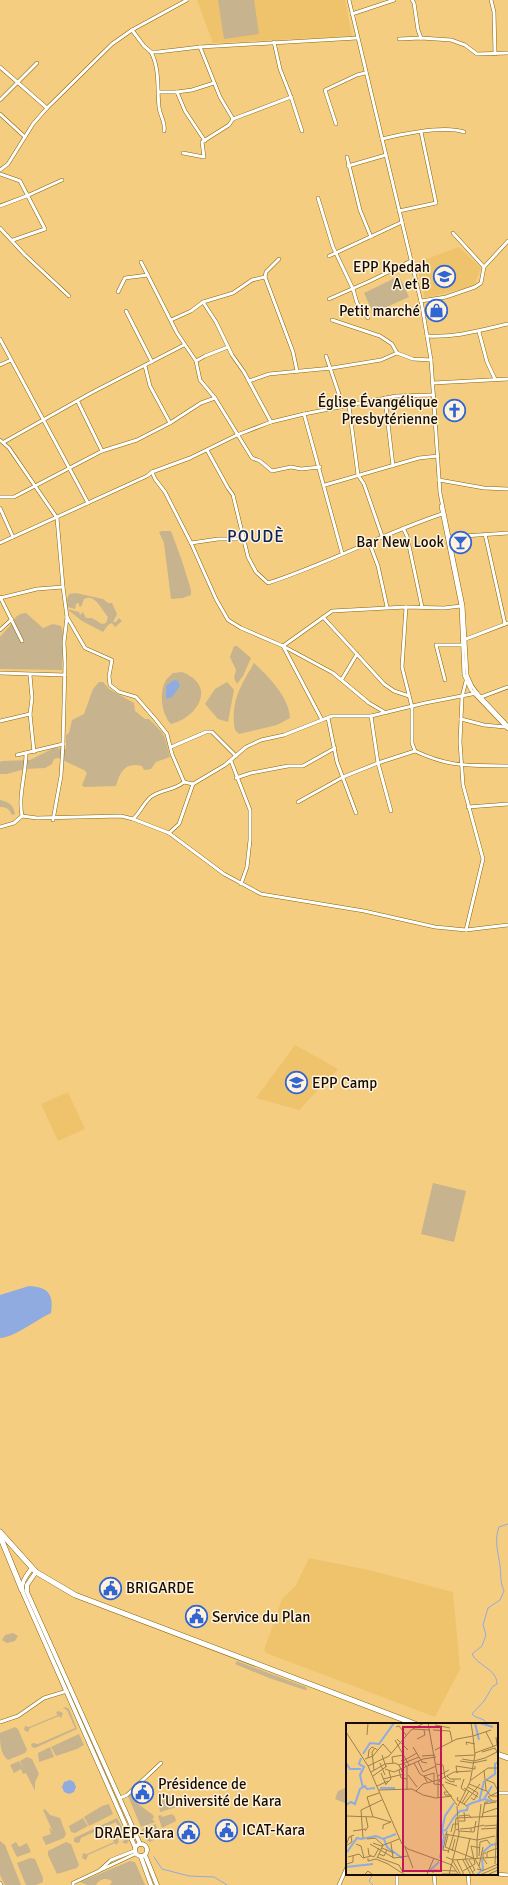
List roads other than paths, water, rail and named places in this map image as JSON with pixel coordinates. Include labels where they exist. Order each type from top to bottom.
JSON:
[{"type":"highway","points":[[0,1532],[34,1570],[64,1590],[83,1599],[406,1723]]},
{"type":"highway","points":[[0,1536],[22,1590]]},
{"type":"highway","points":[[498,1754],[508,1758]]},
{"type":"main road","points":[[34,1570],[24,1578],[22,1590],[121,1815],[135,1851],[141,1857],[151,1885]]},
{"type":"main road","points":[[34,1570],[26,1588],[140,1844],[146,1847],[145,1855],[157,1885]]},
{"type":"main road","points":[[40,1632],[45,1630]]},
{"type":"main road","points":[[121,1815],[127,1813]]},
{"type":"main road","points":[[135,1851],[140,1844]]},
{"type":"main road","points":[[141,1857],[145,1855]]},
{"type":"street","points":[[0,170],[8,164],[25,137],[47,108],[112,44],[132,30],[187,0]]},
{"type":"street","points":[[349,0],[365,73],[421,301],[427,336],[433,383],[442,514],[461,606],[464,675],[466,681],[507,727]]},
{"type":"street","points":[[352,14],[394,0]]},
{"type":"street","points":[[412,0],[414,3],[418,30],[421,38]]},
{"type":"street","points":[[491,0],[494,12],[495,54]]},
{"type":"street","points":[[132,30],[144,46],[151,52],[156,63],[159,108],[165,124],[164,131]]},
{"type":"street","points":[[151,52],[200,47],[357,38]]},
{"type":"street","points":[[399,40],[421,38],[451,40],[465,45],[477,54],[508,53]]},
{"type":"street","points":[[274,42],[280,69],[302,131]]},
{"type":"street","points":[[200,47],[214,82],[233,119]]},
{"type":"street","points":[[0,100],[37,63]]},
{"type":"street","points":[[0,67],[47,108]]},
{"type":"street","points":[[336,124],[325,90],[357,75],[365,73]]},
{"type":"street","points":[[159,92],[192,90],[214,82]]},
{"type":"street","points":[[177,92],[185,111],[204,141]]},
{"type":"street","points":[[183,153],[204,157],[202,142],[229,125],[233,119],[291,97]]},
{"type":"street","points":[[0,114],[25,137]]},
{"type":"street","points":[[382,139],[445,129],[456,129],[464,132]]},
{"type":"street","points":[[399,211],[436,203],[421,132]]},
{"type":"street","points":[[348,166],[386,156]]},
{"type":"street","points":[[346,157],[360,210],[371,237]]},
{"type":"street","points":[[0,174],[20,180],[45,229],[13,240]]},
{"type":"street","points":[[0,206],[62,180]]},
{"type":"street","points":[[318,198],[336,253],[353,289],[357,303],[368,318]]},
{"type":"street","points":[[329,256],[402,222]]},
{"type":"street","points":[[0,228],[69,296]]},
{"type":"street","points":[[453,233],[484,267]]},
{"type":"street","points":[[421,301],[451,295],[475,287],[481,282],[484,267],[508,241]]},
{"type":"street","points":[[279,258],[266,272],[265,277],[293,352],[297,371]]},
{"type":"street","points":[[329,299],[411,261]]},
{"type":"street","points":[[141,262],[184,345],[196,362],[200,380],[215,398],[230,421],[236,435],[252,458],[260,461],[272,471],[291,467],[301,469],[320,467]]},
{"type":"street","points":[[118,292],[125,278],[148,275]]},
{"type":"street","points":[[171,320],[191,311],[203,302],[233,293],[252,280],[265,277]]},
{"type":"street","points":[[203,302],[216,322],[228,347],[249,381],[271,422]]},
{"type":"street","points":[[126,311],[152,362]]},
{"type":"street","points":[[332,320],[380,336],[392,344],[397,353],[413,359],[431,360]]},
{"type":"street","points":[[427,336],[440,337],[479,332],[508,324]]},
{"type":"street","points":[[479,332],[488,362],[495,378]]},
{"type":"street","points":[[0,339],[88,503]]},
{"type":"street","points":[[53,818],[61,776],[63,744],[64,642],[67,618],[62,587],[58,518],[9,448],[2,441],[184,345]]},
{"type":"street","points":[[196,362],[205,356],[228,347]]},
{"type":"street","points":[[249,381],[269,374],[332,368],[381,360],[397,353]]},
{"type":"street","points":[[326,356],[332,368],[343,406]]},
{"type":"street","points":[[0,365],[11,360]]},
{"type":"street","points":[[146,366],[150,386],[170,423]]},
{"type":"street","points":[[433,383],[495,378],[508,379]]},
{"type":"street","points":[[0,543],[58,518],[147,476],[152,472],[207,450],[236,435],[271,422],[385,398],[434,395]]},
{"type":"street","points":[[0,497],[14,497],[102,451],[136,440],[170,423],[201,403],[215,398]]},
{"type":"street","points":[[385,398],[392,466]]},
{"type":"street","points":[[78,402],[102,451]]},
{"type":"street","points":[[350,406],[358,475],[364,484],[382,536]]},
{"type":"street","points":[[304,414],[325,485],[342,553]]},
{"type":"street","points":[[207,450],[233,495],[248,557],[256,572],[268,583],[305,570],[382,536],[442,514]]},
{"type":"street","points":[[325,485],[418,458],[438,456]]},
{"type":"street","points":[[152,472],[155,479],[165,492],[192,544],[216,599],[228,620],[241,628],[284,646],[319,665],[342,680],[369,703],[386,713]]},
{"type":"street","points":[[439,480],[484,488],[508,489]]},
{"type":"street","points":[[440,493],[463,606],[468,675],[476,693],[482,697],[507,727]]},
{"type":"street","points":[[0,508],[13,537]]},
{"type":"street","points":[[403,528],[407,536],[422,607]]},
{"type":"street","points":[[449,537],[508,533]]},
{"type":"street","points":[[466,639],[507,624],[485,534]]},
{"type":"street","points":[[192,544],[218,539],[243,539]]},
{"type":"street","points":[[370,542],[378,566],[387,607]]},
{"type":"street","points":[[22,642],[12,619],[0,598],[37,589],[62,587]]},
{"type":"street","points":[[284,646],[332,611],[336,610],[387,607],[444,608],[461,606]]},
{"type":"street","points":[[406,607],[402,666],[412,707],[412,743],[415,751]]},
{"type":"street","points":[[324,617],[384,684],[394,691],[409,696]]},
{"type":"street","points":[[67,618],[85,648],[112,660],[109,676],[110,685],[119,692],[136,697],[167,734],[184,782]]},
{"type":"street","points":[[0,630],[12,619]]},
{"type":"street","points":[[445,680],[436,645],[463,645]]},
{"type":"street","points":[[284,646],[322,720]]},
{"type":"street","points":[[342,680],[357,654]]},
{"type":"street","points":[[0,673],[30,675],[64,674]]},
{"type":"street","points":[[30,675],[32,698],[30,714],[34,752]]},
{"type":"street","points":[[466,681],[462,697],[461,719],[463,785],[483,859],[466,930]]},
{"type":"street","points":[[482,697],[508,686]]},
{"type":"street","points":[[169,833],[179,824],[193,784],[231,761],[246,747],[261,740],[284,735],[328,718],[342,715],[372,716],[447,698],[462,697],[476,693]]},
{"type":"street","points":[[0,721],[30,714]]},
{"type":"street","points":[[372,716],[378,763],[391,811]]},
{"type":"street","points":[[328,718],[343,777],[356,813]]},
{"type":"street","points":[[461,719],[484,725],[507,727]]},
{"type":"street","points":[[171,746],[206,732],[212,732],[236,756]]},
{"type":"street","points":[[17,755],[63,744]]},
{"type":"street","points":[[236,778],[251,773],[288,766],[302,766],[335,748]]},
{"type":"street","points":[[298,802],[343,777],[378,763],[415,751],[439,762],[462,766],[508,766]]},
{"type":"street","points":[[22,816],[21,792],[26,765],[26,753]]},
{"type":"street","points":[[231,761],[236,778],[250,810],[250,840],[246,867],[241,884]]},
{"type":"street","points":[[184,782],[193,784]]},
{"type":"street","points":[[133,819],[140,814],[153,795],[177,788],[184,782]]},
{"type":"street","points":[[468,807],[508,804]]},
{"type":"street","points":[[0,827],[14,823],[22,816],[53,818],[121,816],[169,833],[202,859],[241,884],[261,894],[312,901],[416,921],[435,927],[466,930],[508,925]]},
{"type":"street","points":[[0,1722],[18,1716],[44,1698],[67,1691]]},
{"type":"street","points":[[120,1798],[127,1795],[161,1763]]},
{"type":"street","points":[[98,1872],[110,1860],[135,1851]]},
{"type":"street","points":[[69,1885],[98,1872],[135,1851]]},
{"type":"street","points":[[339,1885],[346,1869]]},
{"type":"street","points":[[498,1874],[508,1875]]},
{"type":"street","points":[[434,1875],[435,1885]]},
{"type":"street","points":[[468,1875],[469,1885]]},
{"type":"water","points":[[174,680],[178,681],[180,686],[172,697],[166,699],[166,686]]},
{"type":"water","points":[[29,1286],[41,1288],[48,1293],[52,1301],[51,1313],[12,1335],[0,1338],[0,1295]]},
{"type":"water","points":[[70,1780],[74,1782],[76,1787],[74,1792],[69,1794],[64,1792],[62,1787],[64,1782]]},
{"type":"waterway","points":[[486,1723],[484,1720],[472,1714],[484,1701],[493,1686],[497,1684],[496,1679],[491,1671],[478,1662],[472,1654],[482,1646],[486,1635],[483,1625],[488,1608],[500,1600],[504,1591],[501,1582],[497,1537],[499,1527],[508,1524]]},
{"type":"waterway","points":[[154,1857],[162,1869],[189,1876],[214,1877],[227,1885]]},
{"type":"waterway","points":[[372,1875],[369,1881],[373,1885]]},
{"type":"place","name":"EPP Kpedah A et B","points":[[445,276]]},
{"type":"place","name":"Petit marché","points":[[436,311]]},
{"type":"place","name":"Église Évangélique Presbytérienne","points":[[454,411]]},
{"type":"place","name":"Bar New Look","points":[[460,542]]},
{"type":"place","name":"EPP Camp","points":[[296,1083]]},
{"type":"place","name":"BRIGARDE","points":[[110,1588]]},
{"type":"place","name":"Service du Plan","points":[[196,1617]]},
{"type":"place","name":"Présidence de l'Université de Kara","points":[[143,1793]]},
{"type":"place","name":"ICAT-Kara","points":[[226,1830]]},
{"type":"place","name":"DRAEP-Kara","points":[[189,1833]]},
{"type":"district","name":"POUDÈ","points":[[256,536]]}]
